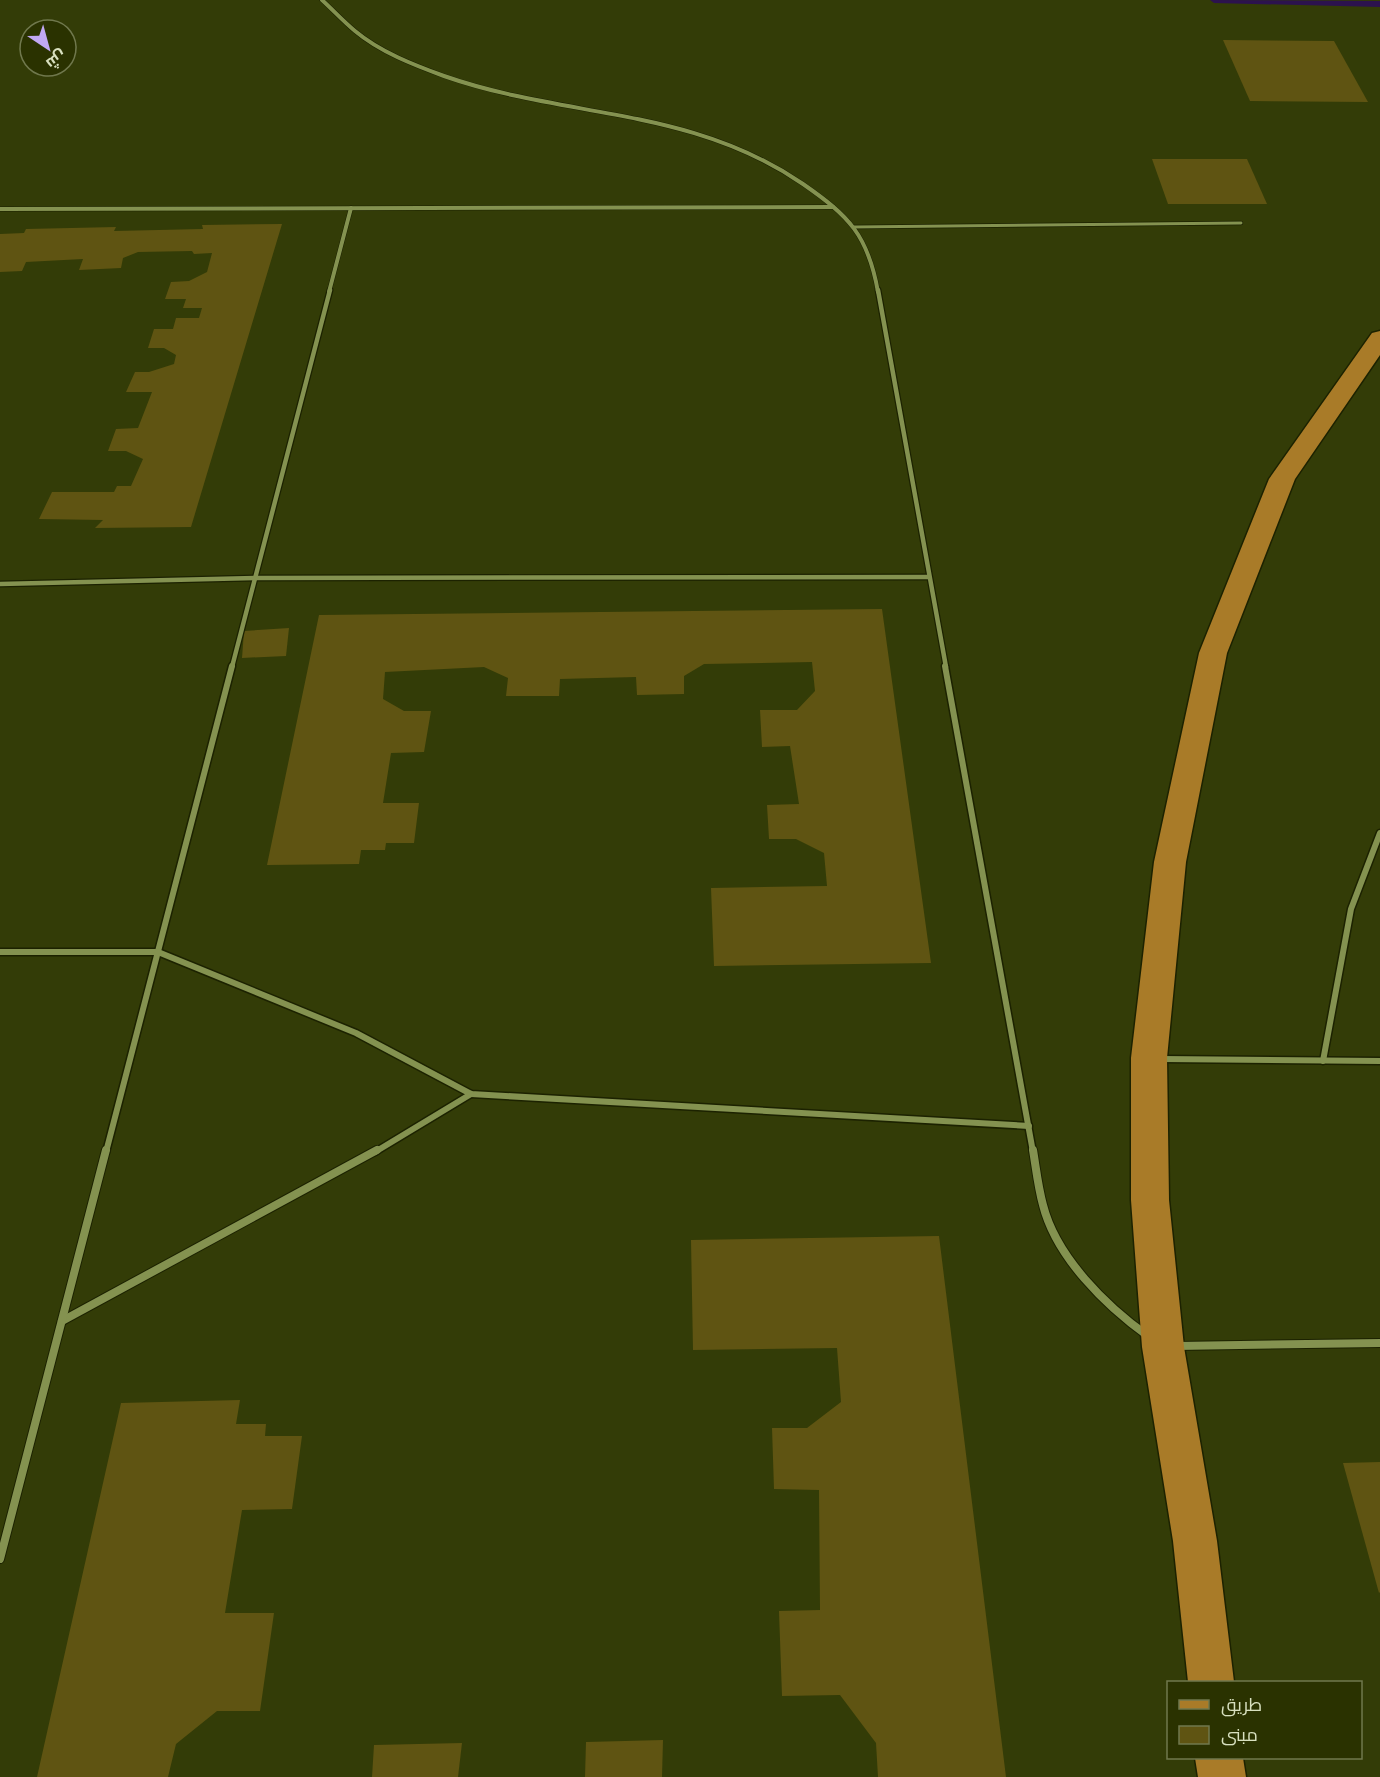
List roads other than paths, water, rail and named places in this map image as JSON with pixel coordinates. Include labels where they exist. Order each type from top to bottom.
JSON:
[{"type":"main road","points":[[1211,1681],[1195,1541],[1163,1347],[1150,1200],[1149,1058],[1170,862],[1213,653],[1282,479],[1380,338]]},
{"type":"main road","points":[[1219,1759],[1222,1777]]},
{"type":"street","points":[[322,0],[334,15],[358,35],[415,65],[477,85],[669,125],[714,138],[769,162],[834,207],[854,226],[864,241],[874,270],[1044,1207],[1057,1240],[1078,1273],[1102,1300],[1131,1325],[1163,1347],[1380,1343]]},
{"type":"street","points":[[0,209],[834,207]]},
{"type":"street","points":[[0,1559],[351,208]]},
{"type":"street","points":[[0,584],[255,578],[929,577]]},
{"type":"street","points":[[1323,1061],[1351,909],[1380,833]]},
{"type":"street","points":[[0,952],[158,952],[356,1033],[471,1094],[1029,1126]]},
{"type":"street","points":[[1149,1058],[1380,1061]]},
{"type":"street","points":[[62,1321],[353,1165],[471,1094]]},
{"type":"lane","points":[[854,226],[1241,222]]},
{"type":"waterway","points":[[1214,0],[1380,4]]}]
